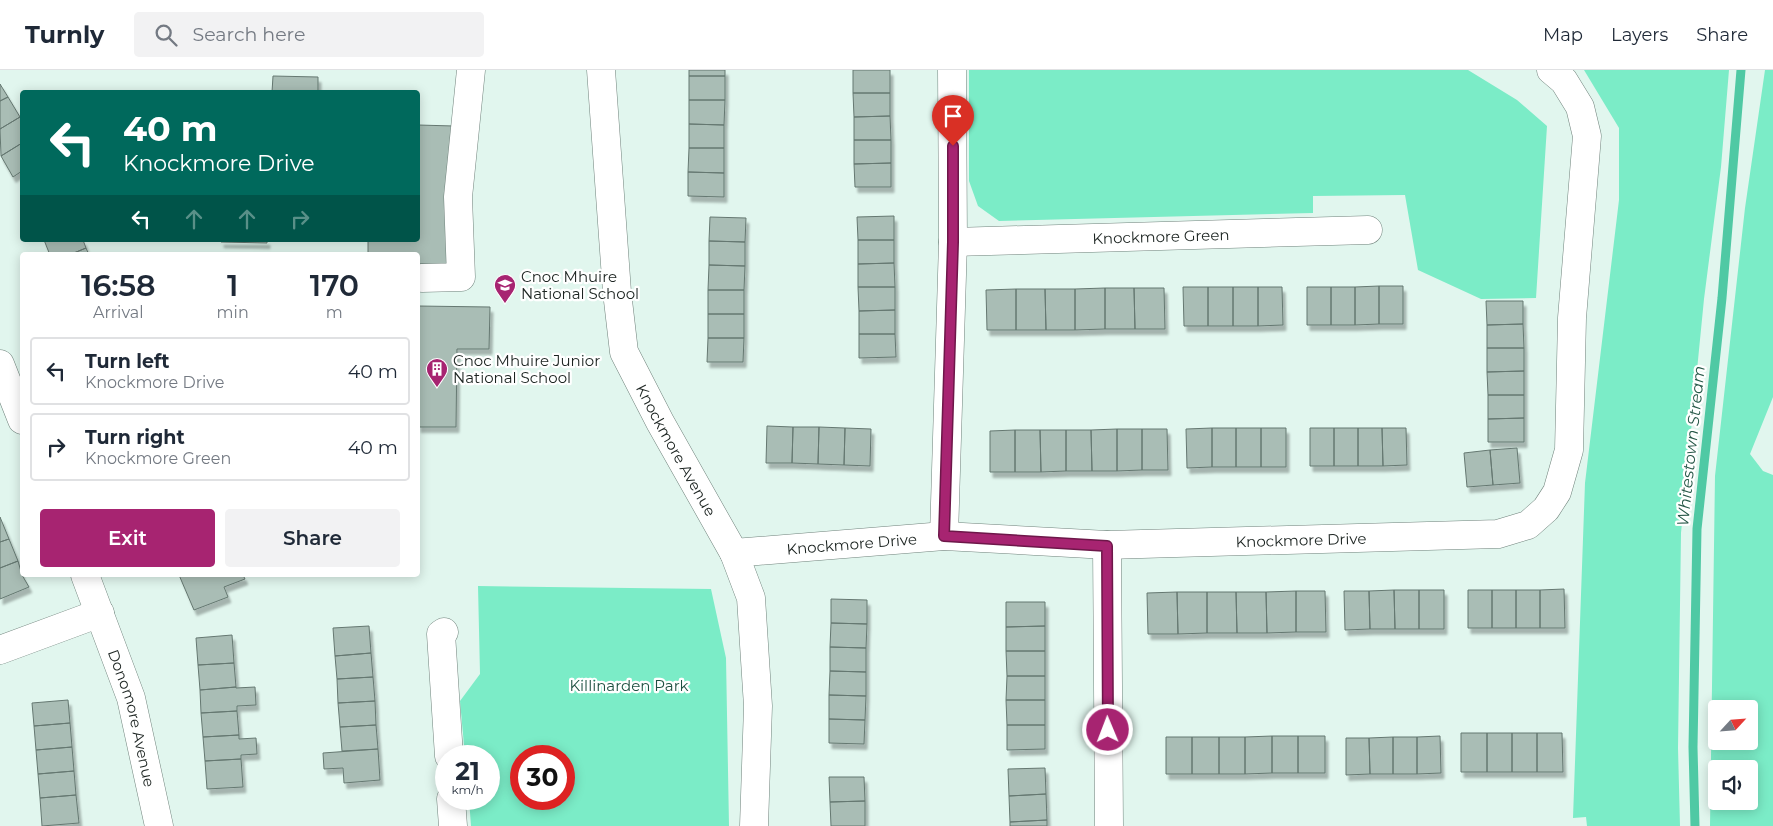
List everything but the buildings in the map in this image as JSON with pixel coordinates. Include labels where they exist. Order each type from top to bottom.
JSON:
[{"type":"street","points":[[422,278],[461,278],[458,197],[472,70]]},
{"type":"street","name":"Knockmore Avenue","points":[[601,70],[617,292],[624,352],[660,422],[734,553],[751,598],[758,706],[754,826]]},
{"type":"street","points":[[944,536],[953,242],[952,70]]},
{"type":"street","name":"Knockmore Drive","points":[[734,553],[944,536],[1107,546],[1498,534],[1528,525],[1546,509],[1557,492],[1569,450],[1572,318],[1587,136],[1580,108],[1564,81],[1551,70]]},
{"type":"street","name":"Knockmore Green","points":[[953,242],[1368,230]]},
{"type":"street","points":[[0,364],[20,415]]},
{"type":"street","points":[[1107,546],[1109,826]]},
{"type":"street","name":"Donomore Avenue","points":[[86,577],[130,698],[159,826]]},
{"type":"street","points":[[0,650],[100,613]]},
{"type":"street","points":[[444,632],[441,634],[448,745]]},
{"type":"street","points":[[452,810],[453,826]]},
{"type":"green space","points":[[969,70],[1468,70],[1517,100],[1547,126],[1536,298],[1481,299],[1418,270],[1405,195],[1313,196],[1313,213],[999,221],[978,206],[969,181]]},
{"type":"green space","points":[[1584,70],[1729,70],[1721,167],[1704,299],[1681,533],[1678,748],[1680,826],[1587,826],[1586,817],[1573,818],[1585,483],[1619,200],[1619,128]]},
{"type":"green space","points":[[1765,70],[1773,70],[1773,397],[1750,454],[1763,471],[1773,475],[1773,826],[1710,826],[1710,810],[1758,810],[1758,760],[1711,760],[1711,750],[1758,750],[1758,700],[1712,700],[1715,476],[1745,208]]},
{"type":"green space","name":"Killinarden Park","points":[[478,586],[711,589],[726,658],[729,826],[471,826],[470,810],[500,810],[500,745],[464,745],[460,701],[480,674]]},
{"type":"waterway","name":"Whitestown Stream","points":[[1695,826],[1693,747],[1697,529],[1722,298],[1741,70]]},
{"type":"place","name":"Cnoc Mhuire National School","points":[[505,304]]},
{"type":"place","name":"Cnoc Mhuire Junior National School","points":[[437,388]]},
{"type":"route","points":[[953,146],[953,242],[944,536],[1107,546],[1108,730]]}]
